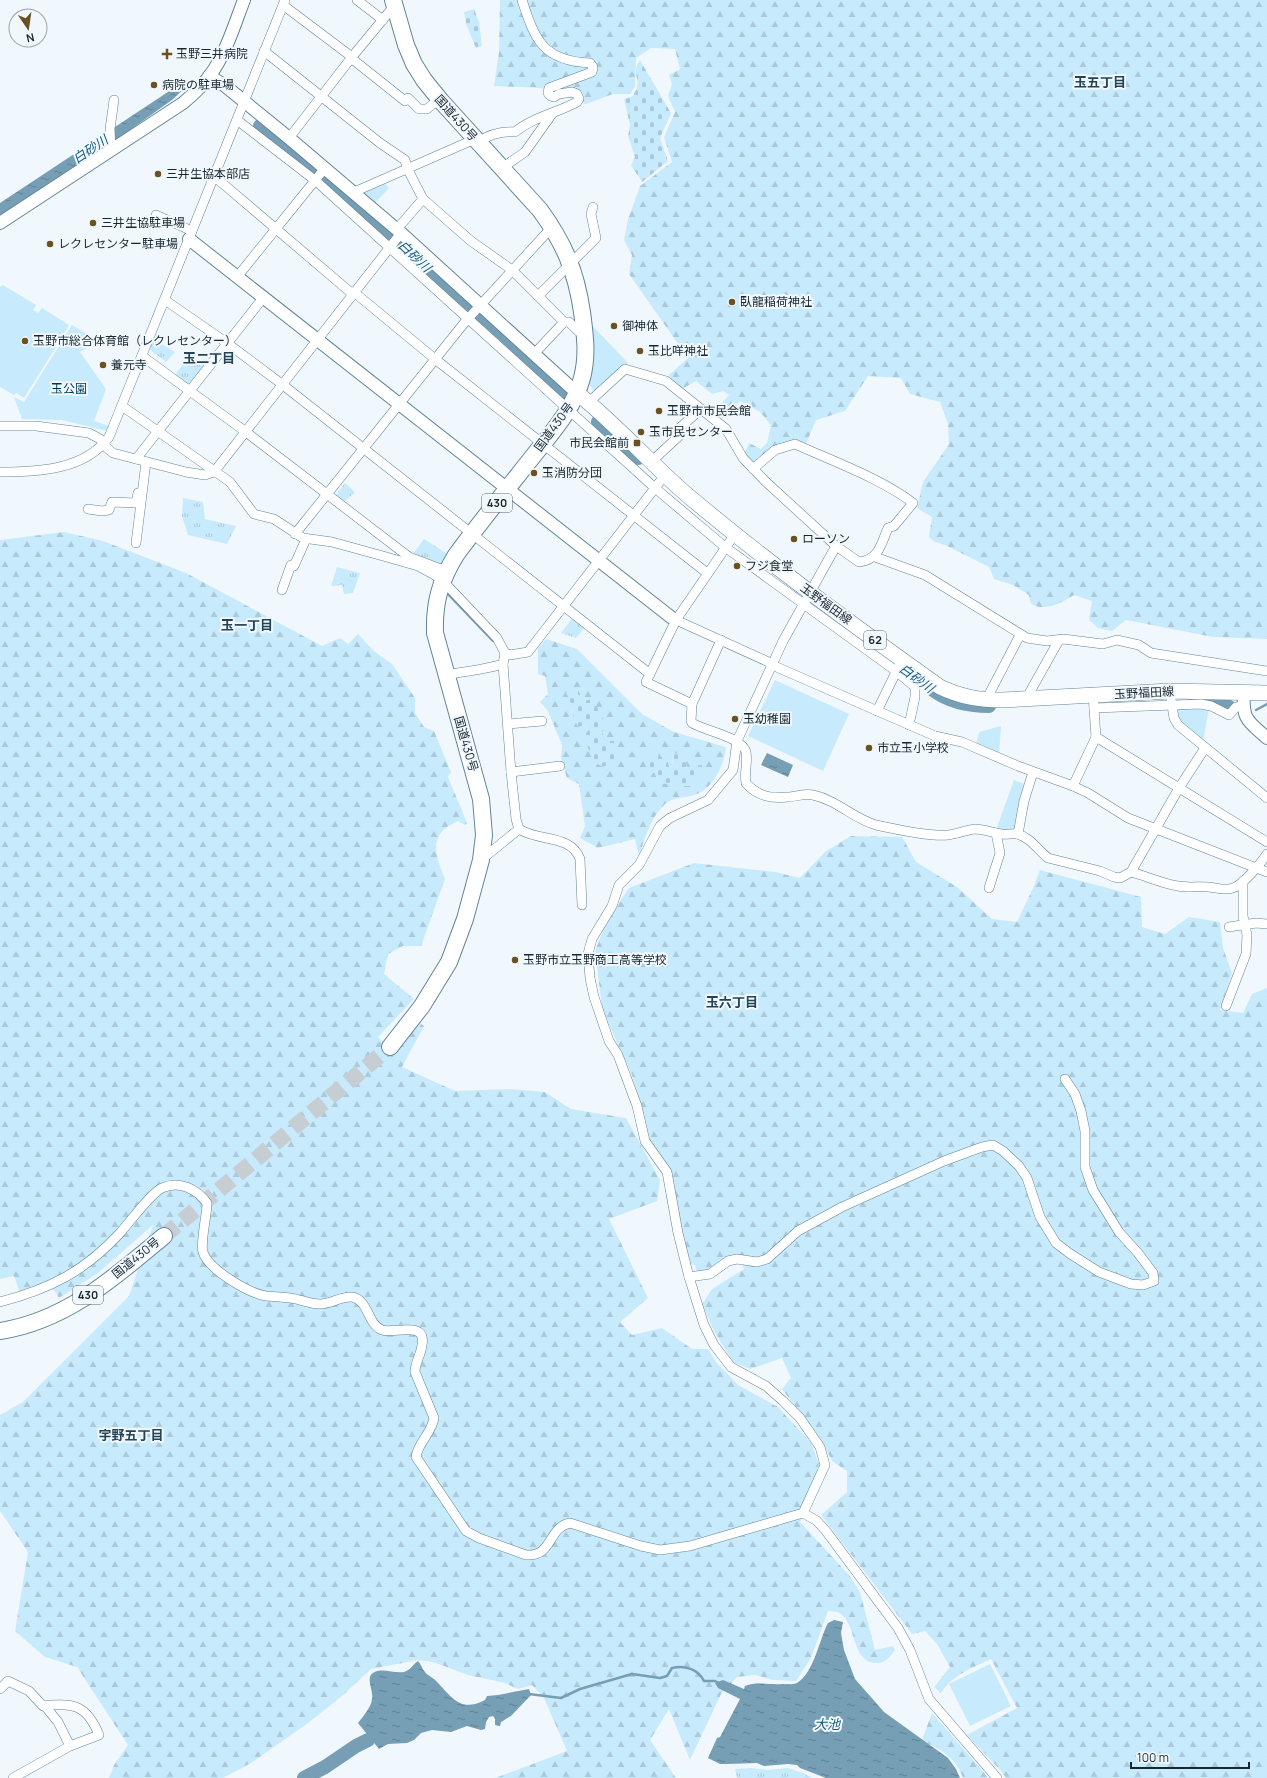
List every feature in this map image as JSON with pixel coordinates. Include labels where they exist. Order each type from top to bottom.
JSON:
[{"type":"highway","name":"国道430号","points":[[390,1046],[422,1006],[449,962],[465,919],[481,860],[484,835],[481,799],[446,675],[435,628],[439,589],[444,576],[472,534],[508,490],[569,410],[583,398],[586,359],[584,330],[578,288],[571,264],[552,227],[540,210],[439,99],[424,80],[414,64],[406,45],[393,3]]},
{"type":"highway","name":"国道430号","points":[[0,1331],[51,1317],[78,1302],[126,1268],[164,1236]]},
{"type":"main road","name":"玉野福田線","points":[[583,398],[652,461],[660,481],[730,540],[806,599],[899,666],[957,695],[986,700],[1026,699],[1094,702],[1171,698],[1243,699],[1267,693]]},
{"type":"street","points":[[0,223],[111,146],[183,103],[204,84],[223,51],[244,0]]},
{"type":"street","points":[[357,0],[383,20]]},
{"type":"street","points":[[354,192],[407,168],[476,140],[503,131],[515,132],[526,123],[552,114],[577,102],[579,99],[577,94],[572,92],[559,94],[554,97],[548,93],[549,88],[587,75],[592,72],[593,67],[590,63],[569,60],[556,55],[543,47],[535,36],[522,0]]},
{"type":"street","points":[[0,472],[34,471],[85,459],[104,444],[109,437],[190,235],[215,177],[284,2],[351,57],[419,109],[427,110],[439,99]]},
{"type":"street","points":[[289,138],[351,57],[383,20],[393,3]]},
{"type":"street","points":[[264,51],[380,143],[405,160],[407,168],[423,200],[471,241],[512,270],[564,322],[569,322],[578,331],[584,330]]},
{"type":"street","points":[[209,76],[224,86],[289,138],[320,175],[354,192],[469,317],[569,410],[660,481],[528,652],[510,655],[505,653]]},
{"type":"street","points":[[111,146],[110,129],[114,100]]},
{"type":"street","points":[[502,168],[525,152],[552,114]]},
{"type":"street","points":[[237,120],[320,175],[534,354],[583,398],[625,370],[666,381],[726,429],[743,458],[753,469],[836,546],[859,562],[868,561],[875,557],[888,528],[894,526],[913,503],[904,496],[795,444],[775,450],[753,469]]},
{"type":"street","points":[[237,277],[320,175]]},
{"type":"street","points":[[215,177],[349,291],[355,293],[435,359],[544,443],[707,573]]},
{"type":"street","points":[[0,426],[36,426],[90,433],[100,438],[107,448],[113,452],[146,462],[206,475],[214,472],[355,293],[423,200]]},
{"type":"street","points":[[538,296],[596,238],[591,214],[593,207]]},
{"type":"street","points":[[156,215],[190,235],[263,298],[676,620],[909,725],[935,736],[962,742],[1033,772],[1073,786],[1088,793],[1120,814],[1267,872]]},
{"type":"street","points":[[295,534],[469,317],[552,227]]},
{"type":"street","points":[[136,459],[263,298]]},
{"type":"street","points":[[164,300],[227,343],[283,385],[650,674]]},
{"type":"street","points":[[534,354],[564,322]]},
{"type":"street","points":[[142,356],[246,432],[410,557],[444,576],[497,638],[505,653],[504,664],[511,772],[516,819],[519,829],[528,835],[569,844],[578,852],[581,863],[582,905]]},
{"type":"street","points":[[122,406],[230,482],[254,514],[274,519],[295,534],[306,539],[332,542],[418,566],[444,576]]},
{"type":"street","points":[[652,461],[678,437],[674,433],[701,409]]},
{"type":"street","points":[[136,543],[146,462]]},
{"type":"street","points":[[88,509],[102,511],[109,510],[112,502],[136,504],[138,492],[142,492]]},
{"type":"street","points":[[282,590],[291,565],[294,566],[306,539]]},
{"type":"street","points":[[692,704],[646,682],[676,620],[730,540]]},
{"type":"street","points":[[803,1513],[825,1465],[820,1447],[800,1418],[783,1401],[766,1386],[737,1371],[724,1359],[704,1325],[689,1277],[672,1207],[667,1172],[645,1141],[637,1106],[618,1054],[610,1041],[594,997],[590,978],[588,954],[592,939],[612,906],[619,886],[639,865],[660,826],[670,818],[708,800],[713,796],[733,770],[737,741],[772,664],[836,546]]},
{"type":"street","points":[[875,557],[925,575],[1026,638],[1047,641],[1058,640],[1103,644],[1117,640],[1139,645],[1151,653],[1267,671]]},
{"type":"street","points":[[986,700],[1020,635]]},
{"type":"street","points":[[721,640],[692,704],[692,723],[737,741],[745,750],[747,766],[746,783],[755,792],[775,797],[807,794],[815,795],[841,807],[862,820],[876,825],[923,833],[948,835],[976,829],[996,833],[1018,834],[1037,845],[1041,852],[1048,858],[1100,871],[1114,878],[1120,878],[1131,872],[1179,788],[1205,748]]},
{"type":"street","points":[[1026,699],[1058,640]]},
{"type":"street","points":[[446,675],[465,671],[488,669],[504,664]]},
{"type":"street","points":[[877,711],[899,666],[915,688],[915,697],[909,725]]},
{"type":"street","points":[[1243,699],[1229,715],[1210,706],[1171,698],[1174,718],[1178,725],[1267,798]]},
{"type":"street","points":[[1243,699],[1246,718],[1267,738]]},
{"type":"street","points":[[1073,786],[1096,737],[1094,702]]},
{"type":"street","points":[[508,724],[542,721]]},
{"type":"street","points":[[1096,737],[1267,842]]},
{"type":"street","points":[[511,772],[560,766]]},
{"type":"street","points":[[1018,834],[1024,801],[1033,772]]},
{"type":"street","points":[[481,860],[519,829]]},
{"type":"street","points":[[989,888],[1000,852],[996,833]]},
{"type":"street","points":[[1131,872],[1178,886],[1209,887],[1224,890],[1234,888],[1243,881],[1253,870],[1258,868],[1267,854]]},
{"type":"street","points":[[1226,1006],[1246,954],[1247,935],[1243,916],[1243,881]]},
{"type":"street","points":[[1229,927],[1245,924],[1267,924]]},
{"type":"street","points":[[689,1277],[710,1274],[728,1261],[737,1258],[757,1262],[766,1259],[798,1231],[849,1203],[944,1162],[982,1147],[994,1145],[1019,1166],[1027,1178],[1040,1217],[1056,1243],[1069,1254],[1099,1272],[1131,1284],[1143,1285],[1154,1281],[1153,1273],[1138,1253],[1119,1232],[1093,1190],[1085,1167],[1085,1131],[1081,1111],[1075,1094],[1065,1079]]},
{"type":"street","points":[[0,1302],[27,1295],[45,1288],[63,1280],[88,1263],[112,1242],[153,1195],[161,1189],[169,1186],[190,1188],[202,1196],[207,1203],[202,1250],[205,1257],[211,1264],[231,1280],[265,1296],[294,1299],[317,1304],[326,1304],[347,1297],[353,1297],[363,1304],[373,1323],[381,1329],[395,1331],[411,1329],[419,1334],[422,1339],[422,1345],[415,1366],[415,1372],[434,1418],[433,1425],[419,1447],[416,1457],[444,1497],[461,1526],[471,1535],[526,1555],[533,1556],[539,1554],[543,1550],[558,1528],[563,1524],[570,1522],[641,1546],[660,1550],[690,1546],[803,1513],[817,1521],[826,1531],[898,1628],[910,1650],[929,1699],[997,1778]]},
{"type":"street","points":[[0,1689],[8,1681],[30,1691],[58,1722],[70,1746]]},
{"type":"street","points":[[14,1778],[70,1746],[99,1736],[93,1721],[86,1713],[74,1705],[45,1706]]},
{"type":"green space","points":[[500,0],[1267,0],[1267,639],[1213,637],[1126,620],[1112,631],[1098,628],[1089,620],[1092,601],[1074,595],[1053,606],[1042,607],[1031,604],[1029,595],[1013,585],[994,579],[989,567],[945,545],[935,542],[929,537],[932,517],[917,508],[923,482],[949,444],[948,424],[940,402],[910,394],[901,378],[868,376],[845,411],[816,420],[806,444],[795,440],[781,444],[755,464],[748,459],[745,452],[749,443],[761,449],[767,443],[771,425],[760,412],[740,401],[724,416],[716,409],[729,395],[723,391],[712,394],[696,381],[682,389],[671,380],[669,375],[688,358],[629,274],[632,255],[624,240],[628,219],[640,186],[672,162],[664,137],[675,112],[668,96],[672,84],[669,75],[680,69],[675,49],[651,48],[636,58],[635,86],[630,94],[613,94],[586,104],[541,88],[494,86],[499,52]]},
{"type":"green space","points":[[474,9],[479,22],[482,46],[476,48],[466,24],[464,12]]},
{"type":"green space","points":[[640,60],[671,113],[660,138],[668,161],[642,182],[631,165],[635,157],[628,136],[630,125],[624,99],[633,96],[637,89],[638,84],[636,68]]},
{"type":"green space","points":[[383,182],[389,188],[374,204],[364,194],[364,191]]},
{"type":"green space","name":"玉野市総合体育館（レクレセンター）","points":[[3,285],[36,305],[33,310],[38,313],[42,308],[69,325],[58,344],[50,340],[48,343],[56,347],[24,398],[16,393],[14,395],[0,387],[0,287]]},
{"type":"green space","points":[[591,324],[628,363],[596,394],[589,384],[594,355]]},
{"type":"green space","name":"玉公園","points":[[72,325],[98,341],[80,352],[106,389],[94,421],[109,426],[107,431],[62,420],[22,419],[14,397],[24,402]]},
{"type":"green space","points":[[153,339],[175,352],[166,362],[150,350]]},
{"type":"green space","points":[[191,354],[205,366],[188,387],[174,376]]},
{"type":"green space","points":[[345,483],[355,492],[344,502],[336,495]]},
{"type":"green space","points":[[183,498],[203,502],[205,519],[236,526],[227,544],[188,535],[182,516]]},
{"type":"green space","points":[[64,532],[103,541],[186,573],[322,646],[340,638],[348,644],[358,634],[375,652],[392,664],[415,698],[415,713],[424,727],[434,731],[451,772],[448,777],[467,823],[465,825],[458,821],[448,826],[441,832],[438,838],[436,846],[438,861],[445,879],[421,946],[403,946],[388,954],[384,974],[414,999],[378,1037],[395,1053],[420,1023],[424,1026],[402,1067],[455,1091],[510,1089],[545,1092],[571,1109],[626,1118],[660,1180],[657,1201],[609,1219],[648,1298],[620,1322],[632,1335],[662,1328],[692,1349],[708,1349],[716,1362],[738,1385],[778,1407],[811,1443],[819,1464],[800,1522],[849,1575],[860,1592],[875,1650],[893,1646],[895,1650],[891,1656],[882,1663],[875,1663],[863,1658],[856,1646],[850,1626],[845,1618],[838,1612],[828,1611],[811,1658],[796,1681],[773,1680],[755,1675],[737,1677],[721,1694],[690,1760],[669,1709],[650,1740],[676,1778],[495,1778],[567,1751],[544,1698],[532,1685],[518,1689],[505,1683],[468,1675],[433,1662],[418,1660],[371,1669],[342,1696],[308,1723],[251,1763],[223,1778],[109,1778],[114,1765],[128,1745],[77,1667],[45,1657],[15,1631],[28,1552],[0,1511],[0,1415],[23,1402],[129,1296],[153,1225],[98,1273],[59,1298],[49,1282],[20,1293],[14,1276],[0,1279],[0,540]]},
{"type":"green space","points":[[424,539],[449,555],[439,566],[413,554]]},
{"type":"green space","points":[[337,567],[360,573],[353,593],[344,594],[342,585],[331,586]]},
{"type":"green space","points":[[573,617],[585,627],[576,638],[561,633]]},
{"type":"green space","points":[[546,639],[577,649],[642,714],[674,732],[726,747],[718,774],[709,786],[697,794],[668,802],[655,816],[643,842],[639,856],[635,839],[598,848],[580,838],[585,826],[579,784],[567,778],[561,758],[562,745],[548,711],[540,702],[548,694],[545,676],[538,674],[538,648]],"holes":[[[578,689],[583,701],[607,741],[588,731],[585,725],[579,727],[571,711]],[[673,753],[687,767],[704,777],[692,777],[676,784],[658,783],[655,773],[646,771],[672,766]]]},
{"type":"green space","points":[[775,680],[849,714],[823,771],[748,736]]},
{"type":"green space","points":[[578,689],[583,701],[593,699],[607,727],[602,732],[607,741],[614,741],[615,761],[603,767],[596,763],[583,738],[588,731],[585,725],[578,727],[571,710],[572,705],[566,693]]},
{"type":"green space","points":[[1174,707],[1209,708],[1203,742],[1179,721]]},
{"type":"green space","points":[[1001,726],[999,755],[976,744],[979,732]]},
{"type":"green space","points":[[657,747],[661,757],[667,757],[669,767],[672,766],[673,753],[684,754],[687,767],[702,765],[704,777],[696,779],[695,777],[692,777],[689,786],[658,783],[655,773],[646,771],[648,758]]},
{"type":"green space","points":[[1014,780],[1027,785],[1017,830],[996,830]]},
{"type":"green space","points":[[851,836],[902,837],[916,862],[957,887],[992,919],[1017,922],[1040,870],[1141,897],[1142,927],[1165,934],[1189,917],[1220,922],[1223,948],[1232,973],[1220,1010],[1243,1013],[1252,994],[1267,988],[1267,1778],[1006,1778],[967,1735],[1017,1708],[991,1659],[970,1669],[951,1681],[941,1693],[934,1687],[950,1667],[937,1644],[925,1631],[912,1634],[821,1515],[847,1492],[847,1471],[832,1461],[820,1438],[782,1389],[791,1378],[782,1358],[750,1369],[733,1362],[714,1331],[702,1304],[712,1289],[744,1269],[739,1256],[708,1271],[697,1273],[695,1265],[688,1264],[674,1201],[675,1188],[669,1168],[650,1144],[631,1072],[602,1007],[595,951],[607,921],[629,888],[694,863],[775,872],[800,878],[826,851]]},
{"type":"green space","points":[[990,1664],[1011,1706],[970,1726],[949,1684]]},
{"type":"green space","points":[[932,1713],[988,1778],[963,1778],[952,1759],[942,1751],[922,1740]]},
{"type":"green space","points":[[751,1768],[768,1770],[788,1768],[812,1778],[737,1778],[735,1769]]},
{"type":"water","points":[[183,82],[190,83],[172,100],[120,137],[0,217],[0,203]]},
{"type":"water","points":[[767,753],[793,765],[788,777],[761,765]]},
{"type":"water","name":"大池","points":[[834,1620],[843,1622],[841,1633],[844,1650],[855,1679],[884,1712],[948,1758],[956,1769],[960,1778],[826,1778],[800,1768],[797,1765],[788,1764],[764,1766],[757,1763],[720,1764],[708,1758],[717,1738],[720,1737],[740,1699],[718,1688],[715,1683],[723,1680],[744,1689],[745,1686],[754,1684],[797,1683],[808,1672],[816,1656],[828,1623]]},
{"type":"water","points":[[418,1661],[424,1671],[452,1698],[463,1704],[476,1704],[485,1700],[487,1696],[529,1689],[531,1695],[511,1716],[501,1722],[500,1726],[495,1725],[495,1719],[493,1716],[489,1717],[486,1722],[485,1729],[481,1730],[467,1726],[451,1732],[432,1730],[421,1733],[414,1740],[407,1743],[388,1744],[379,1749],[358,1723],[372,1702],[370,1681],[371,1675],[377,1671],[404,1672]]},
{"type":"waterway","name":"白砂川","points":[[260,126],[324,175],[394,237],[564,394]]},
{"type":"waterway","name":"白砂川","points":[[598,422],[638,458]]},
{"type":"waterway","points":[[446,592],[493,641]]},
{"type":"waterway","name":"白砂川","points":[[933,690],[952,700],[974,705],[989,706]]},
{"type":"waterway","name":"白砂川","points":[[1195,697],[1208,698],[1229,707]]},
{"type":"waterway","points":[[1256,710],[1267,704]]},
{"type":"waterway","points":[[529,1694],[561,1698],[580,1689],[632,1674],[660,1678],[667,1676],[672,1668],[677,1667],[695,1671],[704,1681],[715,1681],[719,1683]]},
{"type":"waterway","points":[[304,1778],[325,1767],[356,1746],[368,1740]]},
{"type":"tunnel","points":[[164,1236],[390,1047]]},
{"type":"place","name":"玉野三井病院","points":[[167,54]]},
{"type":"place","name":"病院の駐車場","points":[[154,85]]},
{"type":"place","name":"三井生協本部店","points":[[158,174]]},
{"type":"place","name":"三井生協駐車場","points":[[93,223]]},
{"type":"place","name":"レクレセンター駐車場","points":[[50,244]]},
{"type":"place","name":"臥龍稲荷神社","points":[[732,302]]},
{"type":"place","name":"御神体","points":[[614,326]]},
{"type":"place","name":"玉野市総合体育館（レクレセンター）","points":[[25,341]]},
{"type":"place","name":"玉比咩神社","points":[[640,351]]},
{"type":"place","name":"養元寺","points":[[103,365]]},
{"type":"place","name":"玉野市市民会館","points":[[659,411]]},
{"type":"place","name":"玉市民センター","points":[[641,432]]},
{"type":"place","name":"市民会館前","points":[[637,443]]},
{"type":"place","name":"玉消防分団","points":[[534,473]]},
{"type":"place","name":"ローソン","points":[[794,539]]},
{"type":"place","name":"フジ食堂","points":[[737,566]]},
{"type":"place","name":"玉幼稚園","points":[[735,719]]},
{"type":"place","name":"市立玉小学校","points":[[869,748]]},
{"type":"place","name":"玉野市立玉野商工高等学校","points":[[515,960]]},
{"type":"district","name":"玉五丁目","points":[[1100,82]]},
{"type":"district","name":"玉二丁目","points":[[209,358]]},
{"type":"district","name":"玉一丁目","points":[[247,625]]},
{"type":"district","name":"玉六丁目","points":[[732,1002]]},
{"type":"district","name":"宇野五丁目","points":[[131,1435]]}]
